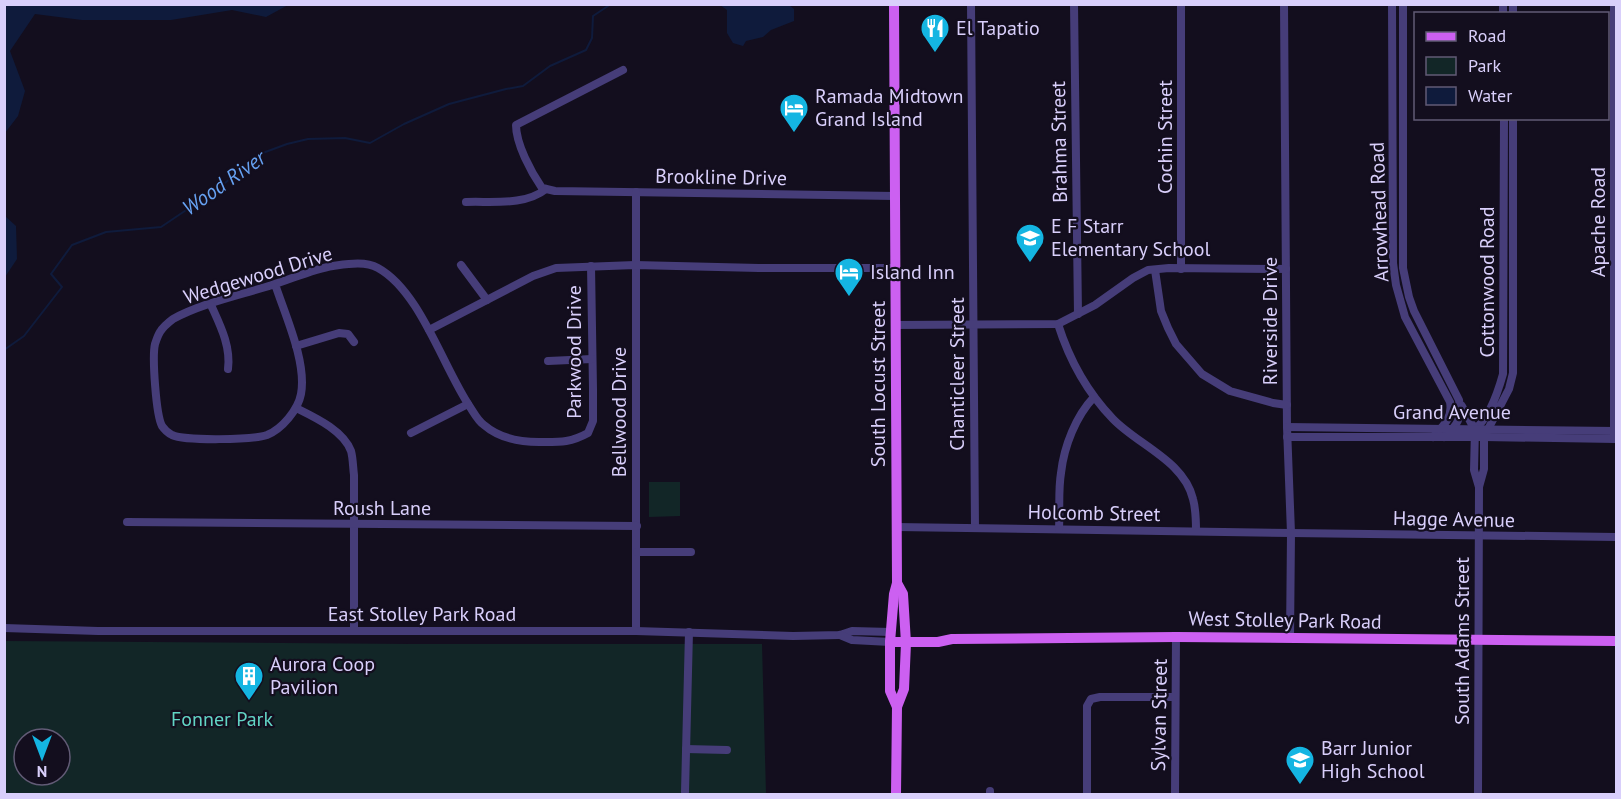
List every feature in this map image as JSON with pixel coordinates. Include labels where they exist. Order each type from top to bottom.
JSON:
[{"type":"main road","name":"South Locust Street","points":[[894,4],[897,583],[890,637],[890,690],[897,707]]},
{"type":"main road","name":"South Locust Street","points":[[896,795],[897,707],[904,689],[905,639],[903,594],[897,583]]},
{"type":"main road","name":"West Stolley Park Road","points":[[890,637],[938,642],[952,639],[1176,637],[1617,641]]},
{"type":"street","name":"Chanticleer Street","points":[[971,4],[975,528]]},
{"type":"street","name":"Brahma Street","points":[[1074,4],[1078,314]]},
{"type":"street","name":"Cochin Street","points":[[1181,4],[1181,269]]},
{"type":"street","name":"Riverside Drive","points":[[1284,4],[1287,437],[1291,533],[1290,638]]},
{"type":"street","name":"Arrowhead Road","points":[[1392,4],[1393,263],[1396,285],[1405,316],[1450,402],[1452,411],[1443,433],[1433,437]]},
{"type":"street","name":"Arrowhead Road","points":[[1403,4],[1404,275],[1414,311],[1474,433]]},
{"type":"street","name":"Apache Road","points":[[1614,4],[1615,435]]},
{"type":"street","points":[[466,202],[528,199],[539,195],[546,189],[542,188],[533,175],[516,133],[516,125],[623,70]]},
{"type":"street","name":"Cottonwood Road","points":[[1474,433],[1487,413],[1503,374],[1503,120]]},
{"type":"street","name":"Cottonwood Road","points":[[1486,433],[1509,389],[1513,373],[1513,120]]},
{"type":"street","name":"Brookline Drive","points":[[546,189],[555,191],[895,196]]},
{"type":"street","name":"Bellwood Drive","points":[[636,192],[636,631]]},
{"type":"street","name":"Wedgewood Drive","points":[[296,408],[282,426],[268,434],[249,438],[173,436],[163,428],[159,418],[155,345],[160,332],[171,320],[211,305],[330,266],[358,263],[375,266],[390,275],[406,293],[429,330]]},
{"type":"street","points":[[461,265],[488,300]]},
{"type":"street","points":[[429,330],[533,276],[556,268],[635,265],[895,268]]},
{"type":"street","name":"Parkwood Drive","points":[[429,330],[460,392],[483,425],[501,436],[526,442],[575,440],[588,433],[593,421],[591,266]]},
{"type":"street","points":[[895,326],[1058,324],[1095,305],[1148,270],[1286,269]]},
{"type":"street","points":[[1155,270],[1161,311],[1168,328],[1176,344],[1202,374],[1237,394],[1287,405]]},
{"type":"street","points":[[275,284],[301,361],[301,395],[296,408],[318,418],[339,434],[351,451],[354,475],[354,631]]},
{"type":"street","points":[[211,305],[224,333],[229,359],[228,369]]},
{"type":"street","points":[[1058,324],[1065,347],[1094,397],[1113,419],[1160,454],[1187,485],[1193,498],[1196,531]]},
{"type":"street","points":[[296,346],[339,333],[348,334],[354,342]]},
{"type":"street","points":[[548,361],[592,359]]},
{"type":"street","points":[[1059,529],[1060,473],[1066,447],[1088,403],[1094,397]]},
{"type":"street","points":[[1453,429],[1460,416],[1459,400]]},
{"type":"street","points":[[411,433],[468,404]]},
{"type":"street","name":"Grand Avenue","points":[[1287,427],[1443,433],[1615,435]]},
{"type":"street","name":"Grand Avenue","points":[[1443,433],[1453,429],[1474,433]]},
{"type":"street","points":[[1474,433],[1474,470],[1479,488]]},
{"type":"street","points":[[1479,488],[1484,469],[1486,433]]},
{"type":"street","name":"Grand Avenue","points":[[1287,437],[1433,437]]},
{"type":"street","name":"South Adams Street","points":[[1478,795],[1479,488]]},
{"type":"street","name":"Roush Lane","points":[[127,522],[637,526]]},
{"type":"street","name":"Holcomb Street","points":[[896,526],[1291,533]]},
{"type":"street","name":"Hagge Avenue","points":[[1291,533],[1617,537]]},
{"type":"street","points":[[637,552],[692,552]]},
{"type":"street","name":"East Stolley Park Road","points":[[4,628],[98,631],[636,631],[793,636],[840,635],[852,640],[890,637]]},
{"type":"street","points":[[684,792],[689,632]]},
{"type":"street","name":"Sylvan Street","points":[[1174,795],[1176,637]]},
{"type":"street","points":[[1087,795],[1087,706],[1091,699],[1175,697]]},
{"type":"street","points":[[686,749],[727,750]]},
{"type":"green space","points":[[649,482],[680,482],[680,516],[649,517]]},
{"type":"green space","name":"Fonner Park","points":[[5,641],[762,644],[766,794],[5,794]]},
{"type":"water","points":[[5,4],[288,5],[266,17],[232,10],[171,20],[82,20],[35,14],[10,51],[25,91],[18,116],[5,133]]},
{"type":"water","points":[[720,5],[789,5],[794,9],[794,21],[771,30],[763,37],[746,41],[743,46],[733,43],[727,33],[727,10]]},
{"type":"water","points":[[5,216],[16,226],[17,259],[5,277]]},
{"type":"waterway","name":"Wood River","points":[[4,350],[24,336],[62,287],[51,274],[72,245],[106,232],[161,227],[219,188],[260,154],[287,144],[308,139],[345,138],[370,143],[404,124],[449,104],[523,86],[550,66],[586,50],[592,38],[593,16],[611,4]]},
{"type":"place","name":"El Tapatio","points":[[935,54]]},
{"type":"place","name":"Ramada Midtown Grand Island","points":[[794,134]]},
{"type":"place","name":"E F Starr Elementary School","points":[[1030,264]]},
{"type":"place","name":"Island Inn","points":[[849,298]]},
{"type":"place","name":"Aurora Coop Pavilion","points":[[249,702]]},
{"type":"place","name":"Barr Junior High School","points":[[1300,786]]}]
